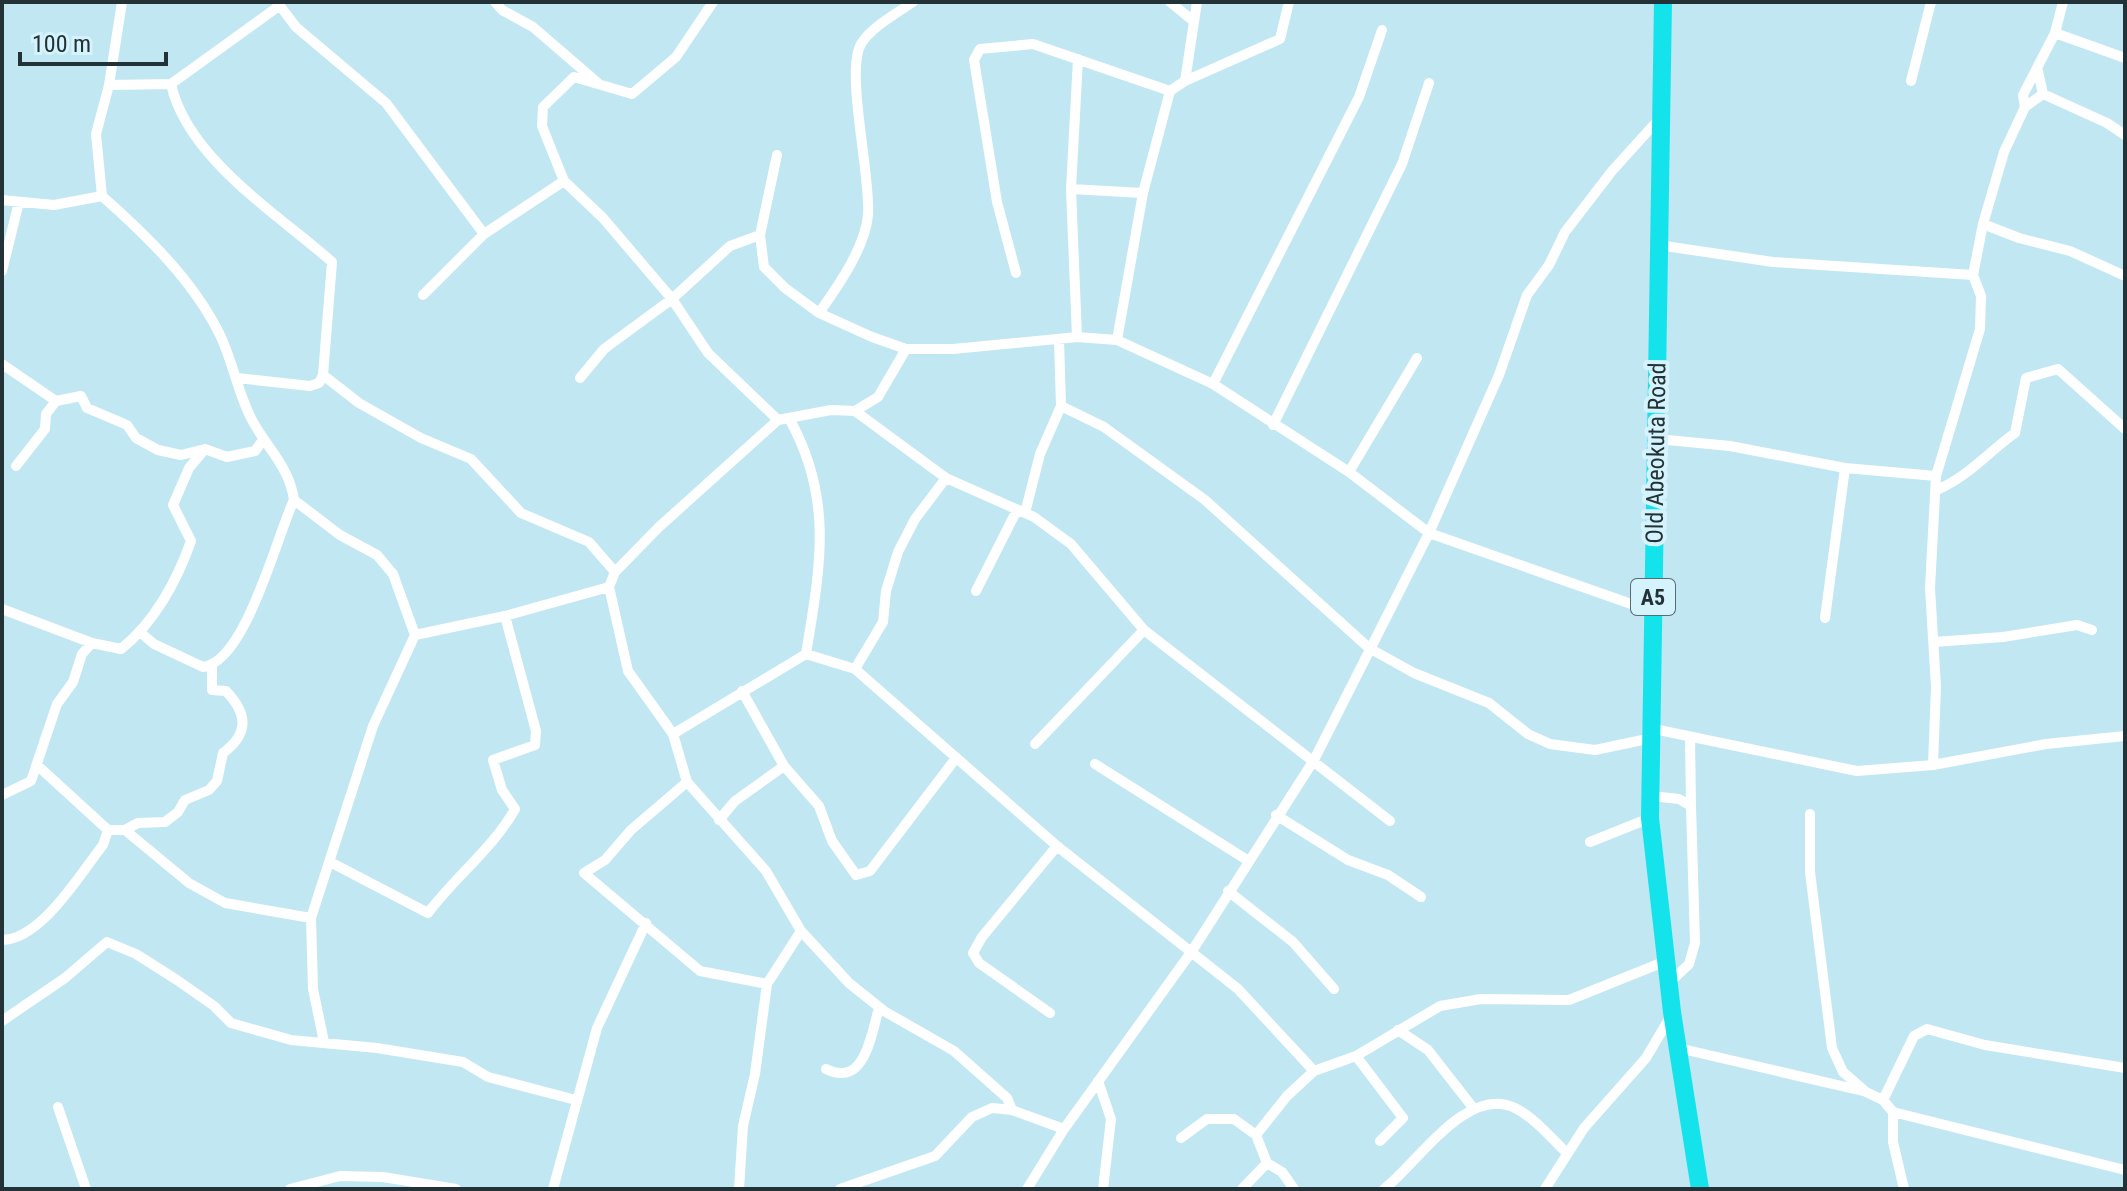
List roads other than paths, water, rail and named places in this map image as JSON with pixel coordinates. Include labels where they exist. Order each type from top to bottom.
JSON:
[{"type":"highway","name":"Old Abeokuta Road","points":[[1663,2],[1654,734],[1650,818],[1672,1012],[1700,1189]]},
{"type":"street","points":[[38,766],[108,830],[125,830],[138,823],[165,822],[178,812],[185,800],[209,790],[217,781],[223,753],[238,742],[244,729],[243,714],[226,691],[212,690],[212,666],[227,653],[253,609],[294,500],[291,482],[250,416],[237,378],[206,309],[153,242],[102,196],[96,134],[109,85],[122,2]]},
{"type":"street","points":[[495,2],[502,10],[533,27],[602,86]]},
{"type":"street","points":[[713,2],[676,57],[632,94],[574,77],[543,107],[542,126],[564,181],[603,218],[672,299],[708,353],[778,420]]},
{"type":"street","points":[[819,313],[842,279],[868,217],[861,114],[854,75],[857,53],[861,43],[913,2]]},
{"type":"street","points":[[1170,2],[1192,20]]},
{"type":"street","points":[[1185,81],[1197,2]]},
{"type":"street","points":[[1117,340],[1143,193],[1170,91],[1185,81],[1280,39],[1289,2]]},
{"type":"street","points":[[1911,81],[1931,2]]},
{"type":"street","points":[[2025,107],[2023,95],[2055,33],[2063,2]]},
{"type":"street","points":[[109,85],[171,84],[278,4],[296,27],[386,103],[484,234]]},
{"type":"street","points":[[1213,384],[1359,97],[1382,30]]},
{"type":"street","points":[[2055,33],[2125,58]]},
{"type":"street","points":[[1016,273],[997,202],[974,60],[980,49],[1033,44],[1170,91]]},
{"type":"street","points":[[1077,337],[1071,189],[1078,59]]},
{"type":"street","points":[[2038,71],[2043,94]]},
{"type":"street","points":[[1273,425],[1402,164],[1429,83]]},
{"type":"street","points":[[171,84],[174,99],[196,137],[250,195],[332,262],[323,375],[319,383],[310,386],[237,378]]},
{"type":"street","points":[[1933,765],[1934,642],[1930,588],[1936,476],[1980,329],[1981,296],[1973,275],[1983,224],[2004,152],[2025,107],[2043,94]]},
{"type":"street","points":[[2043,94],[2107,123],[2125,135]]},
{"type":"street","points":[[1027,1189],[1064,1129],[1192,951],[1247,860],[1314,760],[1429,533],[1499,375],[1527,295],[1549,265],[1565,232],[1612,171],[1660,119]]},
{"type":"street","points":[[777,155],[760,235],[764,267],[819,313],[906,349],[988,348],[1077,337],[1117,340],[1213,384],[1349,472],[1429,533],[1654,612]]},
{"type":"street","points":[[423,295],[484,234],[564,181]]},
{"type":"street","points":[[1071,189],[1143,193]]},
{"type":"street","points":[[2,200],[54,205],[102,196]]},
{"type":"street","points":[[2,271],[19,202]]},
{"type":"street","points":[[1983,224],[2019,238],[2070,251],[2125,276]]},
{"type":"street","points":[[580,378],[604,349],[672,299],[730,246],[760,235]]},
{"type":"street","points":[[1658,245],[1773,262],[1973,275]]},
{"type":"street","points":[[976,591],[1020,513],[1040,454],[1061,406],[1059,340]]},
{"type":"street","points":[[906,349],[878,397],[855,411],[831,410],[778,420],[659,527],[615,572],[609,587],[628,671],[673,734],[687,782],[766,871],[801,931],[849,983],[879,1008],[954,1051],[1007,1098],[1012,1110]]},
{"type":"street","points":[[1349,472],[1417,358]]},
{"type":"street","points":[[2,364],[56,401]]},
{"type":"street","points":[[1937,490],[1965,478],[1984,455],[2015,433],[2026,378],[2058,369],[2125,429]]},
{"type":"street","points":[[323,375],[359,403],[421,438],[471,459],[521,513],[589,542],[615,572]]},
{"type":"street","points":[[16,466],[45,429],[46,414],[56,401],[81,396],[87,408],[127,425],[136,438],[158,450],[181,455],[205,449],[227,457],[255,451],[263,440]]},
{"type":"street","points":[[1061,406],[1104,427],[1205,500],[1369,648],[1414,673],[1489,703],[1528,734],[1550,744],[1595,750],[1654,734],[1690,737],[1857,771],[1933,765],[2046,744],[2125,736]]},
{"type":"street","points":[[855,411],[946,478],[1020,513],[1071,544],[1144,630],[1242,710],[1314,760],[1390,821]]},
{"type":"street","points":[[790,420],[809,455],[823,541],[806,654]]},
{"type":"street","points":[[1657,439],[1730,446],[1845,468],[1936,476]]},
{"type":"street","points":[[2,609],[92,643],[121,649],[141,633],[181,568],[191,541],[173,505],[189,468],[205,449]]},
{"type":"street","points":[[1825,618],[1845,468]]},
{"type":"street","points":[[855,669],[883,622],[886,591],[898,552],[915,519],[946,478]]},
{"type":"street","points":[[294,500],[340,535],[377,555],[393,574],[415,635],[373,726],[311,918],[313,989],[324,1042]]},
{"type":"street","points":[[415,635],[505,616],[609,587]]},
{"type":"street","points":[[330,862],[428,913],[454,879],[507,823],[515,809],[502,790],[493,760],[535,745],[536,731],[505,616]]},
{"type":"street","points":[[1934,642],[2003,637],[2077,625],[2092,630]]},
{"type":"street","points":[[1035,744],[1144,630]]},
{"type":"street","points":[[141,633],[154,644],[190,662],[212,666]]},
{"type":"street","points":[[2,795],[31,781],[57,704],[73,682],[82,654],[92,643]]},
{"type":"street","points":[[673,734],[806,654],[855,669],[1057,846],[1238,989],[1314,1071]]},
{"type":"street","points":[[742,691],[784,766],[819,806],[832,841],[856,875],[862,876],[870,871],[956,758]]},
{"type":"street","points":[[1669,983],[1689,964],[1695,943],[1690,737]]},
{"type":"street","points":[[1095,764],[1247,860]]},
{"type":"street","points":[[719,820],[735,801],[784,766]]},
{"type":"street","points":[[687,782],[631,830],[605,860],[584,873],[700,971],[767,984]]},
{"type":"street","points":[[1651,796],[1679,799],[1691,806]]},
{"type":"street","points":[[1810,814],[1810,872],[1832,1048],[1843,1072],[1866,1092]]},
{"type":"street","points":[[1276,815],[1348,860],[1388,875],[1421,897]]},
{"type":"street","points":[[1590,842],[1650,818]]},
{"type":"street","points":[[2,940],[11,940],[35,929],[103,845],[108,830]]},
{"type":"street","points":[[125,830],[189,883],[225,903],[311,918]]},
{"type":"street","points":[[1050,1013],[979,963],[973,953],[982,937],[1057,846]]},
{"type":"street","points":[[1228,891],[1293,942],[1334,989]]},
{"type":"street","points":[[553,1189],[597,1028],[646,923]]},
{"type":"street","points":[[739,1189],[743,1126],[755,1074],[767,984],[801,931]]},
{"type":"street","points":[[2,1021],[65,978],[107,942],[136,954],[177,980],[214,1006],[231,1023],[291,1040],[463,1062],[488,1077],[576,1100]]},
{"type":"street","points":[[1256,1135],[1287,1096],[1314,1071],[1356,1056],[1440,1006],[1481,999],[1569,1000],[1666,961]]},
{"type":"street","points":[[826,1069],[838,1075],[854,1071],[864,1059],[879,1008]]},
{"type":"street","points":[[1545,1189],[1567,1153],[1608,1098],[1646,1058],[1672,1012]]},
{"type":"street","points":[[1883,1100],[1914,1036],[1927,1029],[1985,1045],[2125,1068]]},
{"type":"street","points":[[1398,1030],[1428,1050],[1474,1109]]},
{"type":"street","points":[[1678,1048],[1866,1092],[1883,1100],[1893,1112],[2125,1170]]},
{"type":"street","points":[[1356,1056],[1403,1118],[1380,1141]]},
{"type":"street","points":[[1098,1081],[1111,1119],[1103,1189]]},
{"type":"street","points":[[1384,1189],[1437,1137],[1474,1109],[1512,1106],[1529,1117],[1567,1153]]},
{"type":"street","points":[[58,1107],[86,1189]]},
{"type":"street","points":[[840,1189],[935,1156],[972,1117],[992,1108],[1012,1110],[1064,1129]]},
{"type":"street","points":[[1893,1112],[1893,1142],[1904,1189]]},
{"type":"street","points":[[1181,1138],[1207,1119],[1234,1119],[1256,1135],[1267,1163],[1282,1172],[1294,1189]]},
{"type":"street","points":[[1242,1189],[1267,1163]]},
{"type":"street","points":[[290,1189],[340,1176],[383,1177],[456,1189]]},
{"type":"street","points":[[867,1189],[871,1176]]}]
